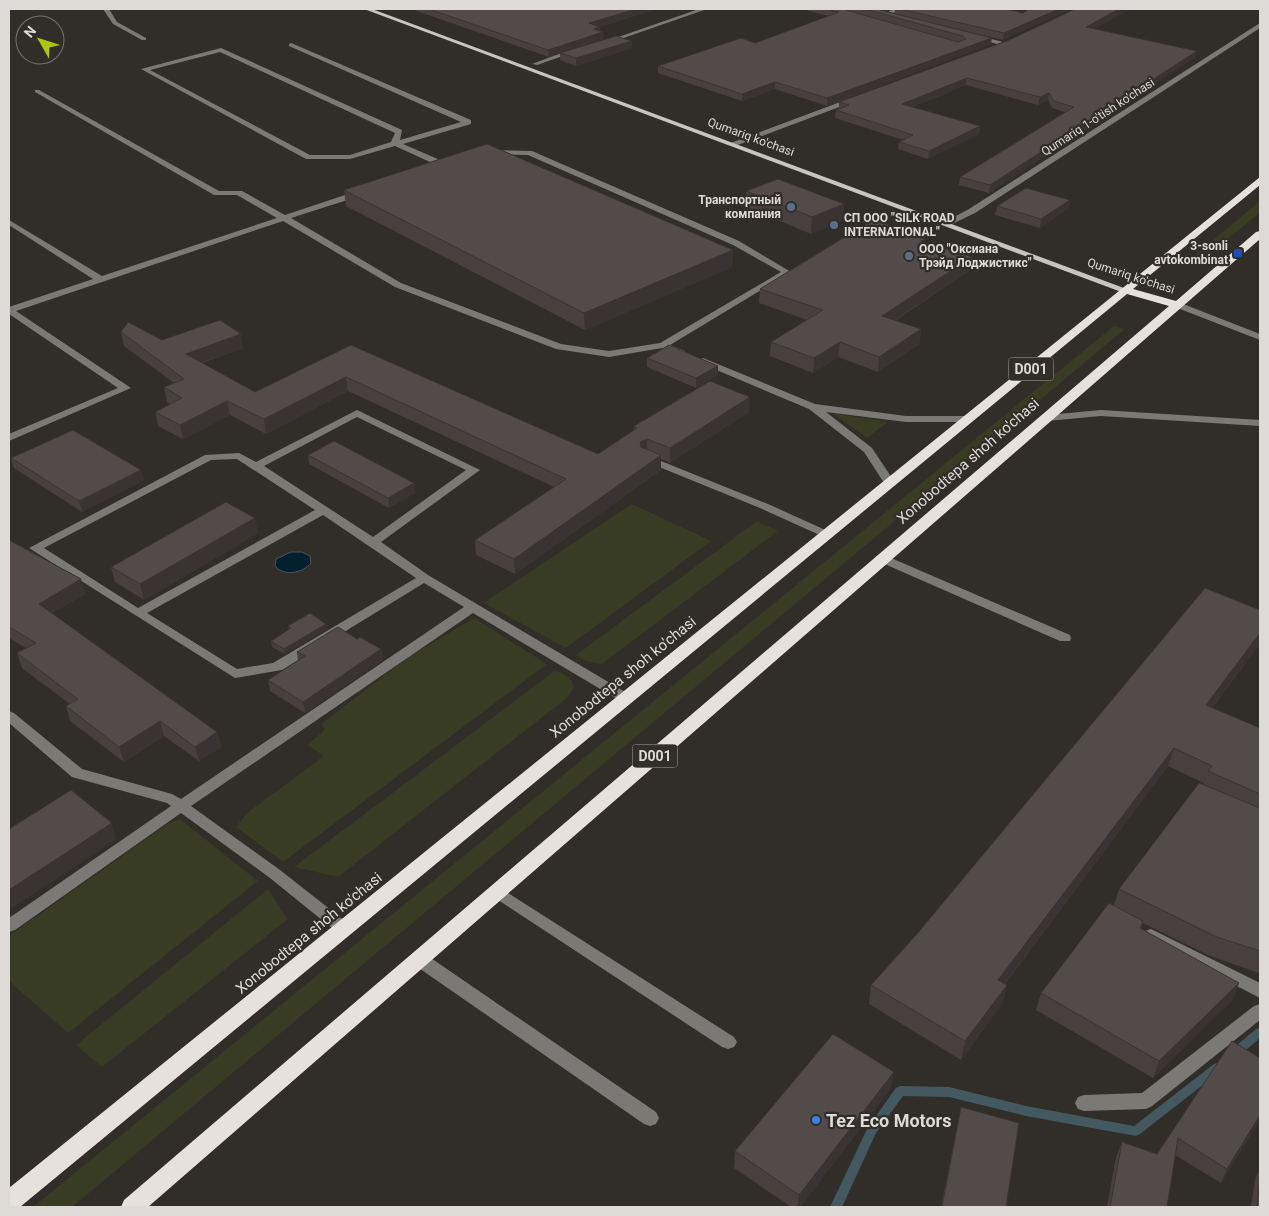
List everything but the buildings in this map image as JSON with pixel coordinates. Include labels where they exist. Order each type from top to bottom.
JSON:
[{"type":"highway","name":"Xonobodtepa shoh ko'chasi","points":[[9,1202],[970,419],[1260,180]]},
{"type":"highway","name":"Xonobodtepa shoh ko'chasi","points":[[132,1207],[1260,234]]},
{"type":"highway","name":"Qumariq ko'chasi","points":[[1130,288],[1178,305]]},
{"type":"main road","name":"Qumariq ko'chasi","points":[[373,9],[945,224],[1130,288]]},
{"type":"main road","name":"Qumariq ko'chasi","points":[[386,9],[955,219],[1130,288]]},
{"type":"main road","points":[[796,168],[807,164]]},
{"type":"street","points":[[106,9],[115,23],[144,39]]},
{"type":"street","points":[[596,46],[704,9]]},
{"type":"street","points":[[897,9],[884,16],[899,20]]},
{"type":"street","name":"Qumariq 1-o'tish ko'chasi","points":[[945,224],[972,211],[1260,25]]},
{"type":"street","points":[[969,36],[1005,44]]},
{"type":"street","points":[[989,50],[1013,40]]},
{"type":"street","points":[[290,45],[468,122],[350,157],[309,157],[144,69],[221,50],[399,132],[395,143]]},
{"type":"street","points":[[535,64],[582,49]]},
{"type":"street","points":[[37,91],[217,193],[239,193],[398,285],[559,347],[609,354],[663,345],[788,272],[736,243],[529,153],[502,151],[479,153]]},
{"type":"street","points":[[732,144],[863,97]]},
{"type":"street","points":[[395,143],[448,163],[434,168]]},
{"type":"street","points":[[9,438],[126,388],[9,310],[369,190]]},
{"type":"street","points":[[9,222],[100,279]]},
{"type":"street","points":[[1178,305],[1260,337]]},
{"type":"street","points":[[663,345],[813,407],[906,419],[970,419]]},
{"type":"street","points":[[813,407],[868,450],[890,484]]},
{"type":"street","points":[[256,466],[357,413],[474,470],[374,542]]},
{"type":"street","points":[[1048,418],[1101,413],[1260,423]]},
{"type":"street","points":[[424,578],[277,667],[235,674],[34,548],[209,456],[238,456],[374,542],[424,578],[627,699]]},
{"type":"street","points":[[646,458],[764,506],[828,535]]},
{"type":"street","points":[[138,613],[323,510]]},
{"type":"street","points":[[884,558],[1065,638]]},
{"type":"street","points":[[9,926],[473,607]]},
{"type":"street","points":[[9,716],[77,773],[172,799],[275,874],[344,929]]},
{"type":"street","points":[[497,892],[728,1042]]},
{"type":"street","points":[[1139,929],[1260,991]]},
{"type":"street","points":[[419,959],[650,1118]]},
{"type":"street","points":[[1084,1103],[1146,1101],[1260,1011]]},
{"type":"green space","points":[[1260,201],[1260,212],[1196,266],[1186,263]]},
{"type":"green space","points":[[1114,326],[1125,329],[72,1207],[33,1207]]},
{"type":"green space","points":[[832,413],[888,422],[867,438]]},
{"type":"green space","points":[[632,504],[711,541],[566,648],[484,603]]},
{"type":"green space","points":[[757,521],[778,531],[602,664],[586,661],[576,655]]},
{"type":"green space","points":[[474,618],[547,664],[283,862],[236,827],[247,813],[324,756],[307,745],[325,730],[321,724],[410,656]]},
{"type":"green space","points":[[556,670],[572,681],[574,687],[568,697],[338,877],[294,867]]},
{"type":"green space","points":[[180,819],[258,881],[68,1033],[9,981],[9,936],[167,824]]},
{"type":"green space","points":[[268,889],[288,919],[102,1067],[76,1045]]},
{"type":"water","points":[[291,552],[302,552],[310,556],[311,563],[298,571],[283,572],[275,566],[276,559]]},
{"type":"waterway","points":[[1235,1053],[1260,1032]]},
{"type":"waterway","points":[[836,1207],[872,1130],[900,1091],[949,1092],[1026,1111],[1136,1131],[1218,1067]]},
{"type":"place","name":"Транспортный компания","points":[[791,207]]},
{"type":"place","name":"СП ООО \"SILK ROAD INTERNATIONAL\"","points":[[834,225]]},
{"type":"place","name":"3-sonli avtokombinat","points":[[1238,253]]},
{"type":"place","name":"ООО \"Оксиана Трэйд Лоджистикс\"","points":[[909,256]]},
{"type":"place","name":"Tez Eco Motors","points":[[816,1120]]}]
